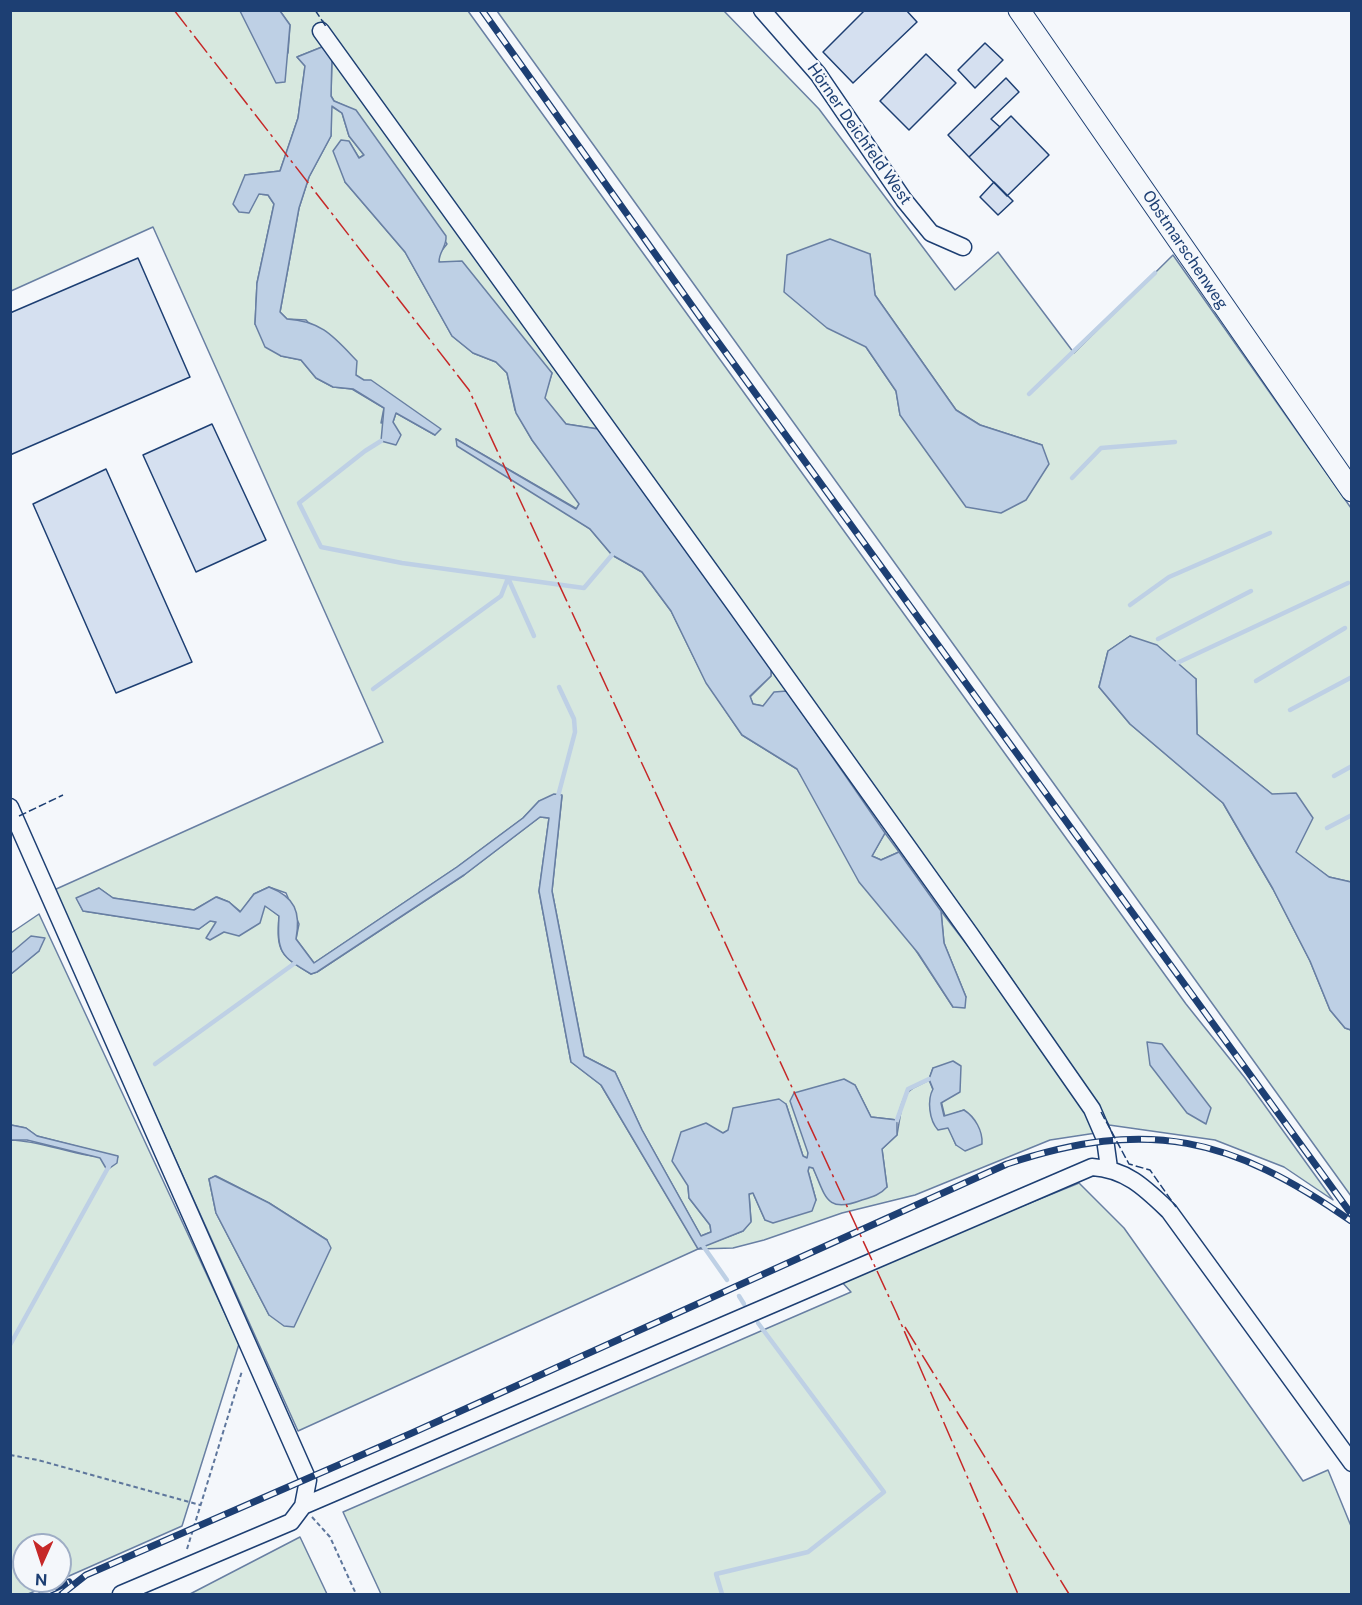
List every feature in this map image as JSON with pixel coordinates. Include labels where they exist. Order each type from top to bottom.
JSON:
[{"type":"main road","name":"Obstmarschenweg","points":[[1019,10],[1352,491]]},
{"type":"street","name":"Hörner Deichfeld West","points":[[762,10],[818,74],[904,201],[931,233],[963,247]]},
{"type":"street","points":[[321,31],[970,934],[1092,1109],[1105,1139],[1109,1168]]},
{"type":"street","points":[[10,807],[250,1344],[308,1480],[303,1506],[291,1522],[121,1594]]},
{"type":"street","points":[[303,1506],[1092,1167],[1109,1168],[1136,1180],[1169,1210],[1352,1463]]},
{"type":"path","points":[[181,1569],[250,1344]]},
{"type":"path","points":[[10,1455],[38,1460],[200,1505]]},
{"type":"path","points":[[303,1506],[330,1537],[356,1594]]},
{"type":"shaded area","points":[[10,11],[240,11],[288,53],[290,25],[280,11],[468,11],[1186,1004],[1245,1078],[1333,1200],[1284,1167],[1215,1140],[1109,1125],[1003,966],[323,21],[322,47],[297,57],[305,66],[298,118],[280,171],[245,175],[259,194],[268,195],[274,204],[257,283],[255,324],[281,356],[301,360],[316,378],[333,387],[352,389],[384,408],[381,423],[393,422],[396,413],[435,435],[356,375],[306,320],[287,319],[280,312],[299,208],[309,177],[331,136],[331,106],[342,113],[349,136],[364,155],[359,158],[349,142],[345,182],[405,252],[452,336],[473,353],[496,362],[507,373],[515,410],[532,440],[580,503],[577,509],[456,439],[590,529],[612,555],[642,572],[671,611],[705,680],[742,735],[797,769],[953,1007],[966,997],[944,943],[941,911],[1043,1046],[1080,1103],[1096,1133],[1050,1140],[915,1195],[842,1213],[764,1240],[733,1248],[698,1249],[298,1431],[54,890],[383,742],[153,227],[11,291]],"holes":[[[562,796],[552,891],[584,1056],[615,1072],[642,1130],[701,1236],[711,1232],[710,1225],[689,1198],[688,1186],[723,1133],[786,1104],[803,1156],[808,1159],[808,1153],[855,1085],[871,1117],[897,1120],[903,1099],[908,1093],[902,1105],[897,1135],[882,1149],[887,1187],[826,1196],[813,1168],[809,1167],[808,1171],[816,1200],[765,1220],[753,1193],[749,1194],[751,1221],[743,1231],[698,1248],[601,1085],[571,1062],[539,891],[549,818],[540,817],[464,875],[311,974],[286,957],[278,937],[279,916],[265,905],[217,922],[210,921],[199,929],[83,911],[77,899],[99,888],[113,898],[194,910],[217,897],[229,902],[241,912],[254,894],[269,887],[286,893],[299,924],[296,939],[314,963],[457,867],[523,818],[539,801]],[[933,1068],[945,1117],[964,1110],[956,1145],[929,1080],[912,1088],[929,1079]],[[216,1176],[269,1203],[327,1240],[269,1315],[216,1213],[209,1179]]]},
{"type":"shaded area","points":[[497,11],[724,11],[819,109],[955,290],[998,252],[1074,353],[1173,255],[1351,508],[1351,882],[1329,877],[1295,852],[1272,794],[1197,734],[1196,679],[1130,636],[1108,651],[1099,687],[1130,724],[1223,803],[1273,889],[1310,961],[1330,1010],[1345,1028],[1351,1030],[1351,1196]],"holes":[[[870,254],[875,295],[956,410],[980,425],[1042,445],[900,415],[896,391],[866,347]]]},
{"type":"shaded area","points":[[332,57],[598,429],[566,424],[544,398],[552,373],[446,264],[439,262],[439,254],[447,244],[356,111],[334,101],[331,96]]},
{"type":"shaded area","points":[[771,668],[787,691],[763,706],[753,704],[750,697],[771,676]]},
{"type":"shaded area","points":[[885,833],[899,852],[881,860],[872,856]]},
{"type":"shaded area","points":[[39,914],[239,1344],[182,1526],[72,1575],[72,1533],[12,1533],[12,1593],[30,1593],[28,1594],[10,1594],[11,1140],[91,1156],[118,1157],[37,1136],[26,1128],[11,1125],[11,974],[39,951],[11,953],[11,933]]},
{"type":"shaded area","points":[[1079,1183],[1124,1228],[1303,1481],[1328,1470],[1351,1526],[1351,1594],[381,1594],[343,1512],[851,1292],[840,1280]]},
{"type":"shaded area","points":[[300,1537],[327,1594],[190,1594]]},
{"type":"water","points":[[240,11],[280,11],[290,25],[285,82],[276,83]]},
{"type":"water","points":[[322,47],[332,57],[331,96],[334,101],[356,110],[446,236],[439,262],[462,261],[552,373],[545,398],[566,424],[598,429],[771,668],[771,676],[750,696],[753,704],[763,706],[774,692],[787,691],[885,833],[872,856],[881,860],[899,852],[941,911],[944,943],[966,997],[965,1008],[953,1007],[918,953],[859,882],[797,769],[742,735],[706,683],[671,611],[642,572],[612,555],[590,529],[457,446],[456,439],[576,509],[579,504],[532,440],[516,413],[507,373],[496,362],[473,353],[452,336],[405,252],[345,182],[333,151],[341,140],[349,141],[359,158],[364,155],[349,136],[342,113],[332,106],[331,136],[309,177],[299,208],[280,312],[287,319],[309,323],[326,332],[357,361],[356,375],[364,380],[371,380],[441,429],[435,435],[396,413],[393,422],[401,435],[396,445],[381,441],[384,408],[353,389],[333,387],[316,378],[301,360],[281,356],[265,347],[255,324],[257,283],[274,204],[268,195],[259,194],[249,213],[239,212],[233,204],[245,175],[280,171],[298,118],[305,66],[297,57]]},
{"type":"water","points":[[830,239],[870,254],[875,295],[956,410],[980,425],[1042,445],[1049,464],[1026,500],[1001,513],[966,507],[900,415],[896,391],[866,347],[827,328],[784,292],[787,255]]},
{"type":"water","points":[[1130,636],[1157,645],[1196,679],[1197,734],[1272,794],[1296,793],[1313,818],[1296,852],[1329,877],[1351,882],[1351,1030],[1345,1028],[1330,1010],[1310,961],[1273,889],[1223,803],[1130,724],[1099,687],[1108,651]]},
{"type":"water","points":[[554,794],[562,795],[552,891],[584,1056],[615,1072],[642,1130],[701,1236],[711,1232],[710,1225],[689,1198],[688,1186],[672,1161],[681,1132],[706,1123],[723,1133],[728,1130],[733,1108],[779,1099],[786,1104],[803,1156],[807,1158],[808,1153],[790,1101],[794,1093],[844,1079],[855,1085],[871,1117],[897,1120],[897,1135],[882,1149],[887,1187],[884,1190],[850,1204],[834,1204],[825,1195],[813,1168],[809,1167],[808,1171],[816,1200],[812,1211],[773,1223],[765,1220],[753,1193],[749,1194],[751,1222],[743,1231],[698,1249],[601,1085],[571,1062],[539,891],[549,818],[540,817],[464,875],[311,974],[283,952],[279,938],[279,916],[265,906],[260,923],[239,936],[224,932],[210,940],[206,938],[216,922],[210,921],[199,929],[83,911],[76,898],[99,888],[113,898],[194,910],[216,897],[229,902],[240,912],[254,894],[269,887],[285,896],[294,907],[298,921],[296,939],[314,963],[457,867],[523,818],[539,801]]},
{"type":"water","points":[[31,936],[45,938],[39,951],[11,974],[11,953]]},
{"type":"water","points":[[1147,1042],[1162,1044],[1211,1108],[1206,1124],[1187,1113],[1150,1065]]},
{"type":"water","points":[[953,1061],[961,1066],[960,1092],[941,1103],[944,1116],[964,1110],[978,1125],[982,1139],[982,1144],[965,1151],[956,1145],[948,1128],[938,1130],[930,1110],[933,1089],[929,1079],[933,1068]]},
{"type":"water","points":[[11,1125],[26,1128],[37,1136],[118,1156],[117,1163],[107,1170],[100,1158],[27,1140],[11,1140]]},
{"type":"water","points":[[215,1176],[269,1203],[327,1240],[331,1248],[294,1327],[284,1326],[269,1315],[216,1213],[209,1179]]},
{"type":"building","points":[[865,10],[906,10],[917,22],[853,83],[823,52]]},
{"type":"building","points":[[985,43],[1003,60],[975,88],[958,70]]},
{"type":"building","points":[[926,54],[956,83],[909,130],[880,101]]},
{"type":"building","points":[[1006,78],[1019,92],[991,119],[1000,127],[969,157],[948,135]]},
{"type":"building","points":[[1011,116],[1049,155],[1007,196],[969,157]]},
{"type":"building","points":[[994,182],[1013,201],[998,215],[980,197]]},
{"type":"building","points":[[138,258],[190,377],[10,455],[10,313]]},
{"type":"building","points":[[212,424],[266,540],[196,572],[143,455]]},
{"type":"building","points":[[106,469],[192,662],[116,693],[33,504]]},
{"type":"waterway","points":[[1029,394],[1155,273]]},
{"type":"waterway","points":[[381,441],[299,503],[321,547],[402,563],[584,588],[612,555]]},
{"type":"waterway","points":[[1072,478],[1101,448],[1175,442]]},
{"type":"waterway","points":[[1130,605],[1169,577],[1270,533]]},
{"type":"waterway","points":[[373,689],[501,596],[508,578],[534,636]]},
{"type":"waterway","points":[[1177,663],[1348,583]]},
{"type":"waterway","points":[[1158,639],[1251,591]]},
{"type":"waterway","points":[[1256,681],[1345,628]]},
{"type":"waterway","points":[[1290,710],[1352,677]]},
{"type":"waterway","points":[[557,800],[575,732],[574,719],[559,687]]},
{"type":"waterway","points":[[1334,776],[1352,766]]},
{"type":"waterway","points":[[1327,828],[1352,815]]},
{"type":"waterway","points":[[155,1064],[295,963]]},
{"type":"waterway","points":[[897,1120],[908,1089],[929,1079]]},
{"type":"waterway","points":[[10,1345],[109,1166]]},
{"type":"waterway","points":[[701,1243],[727,1280]]},
{"type":"waterway","points":[[739,1296],[744,1304]]},
{"type":"waterway","points":[[722,1594],[716,1574],[808,1552],[884,1492],[758,1323]]},
{"type":"railway","points":[[482,10],[705,324],[1352,1215]]},
{"type":"railway","points":[[62,1594],[86,1575],[412,1433],[1007,1164],[1057,1150],[1103,1141],[1146,1139],[1187,1143],[1227,1154],[1266,1170],[1308,1193],[1351,1221]]},
{"type":"fence","points":[[315,10],[327,28]]},
{"type":"fence","points":[[19,816],[63,795]]},
{"type":"fence","points":[[1101,1112],[1129,1164],[1150,1170],[1176,1207]]},
{"type":"power","points":[[174,10],[469,390],[896,1312],[1018,1594]]},
{"type":"power","points":[[905,1327],[1069,1594]]}]
